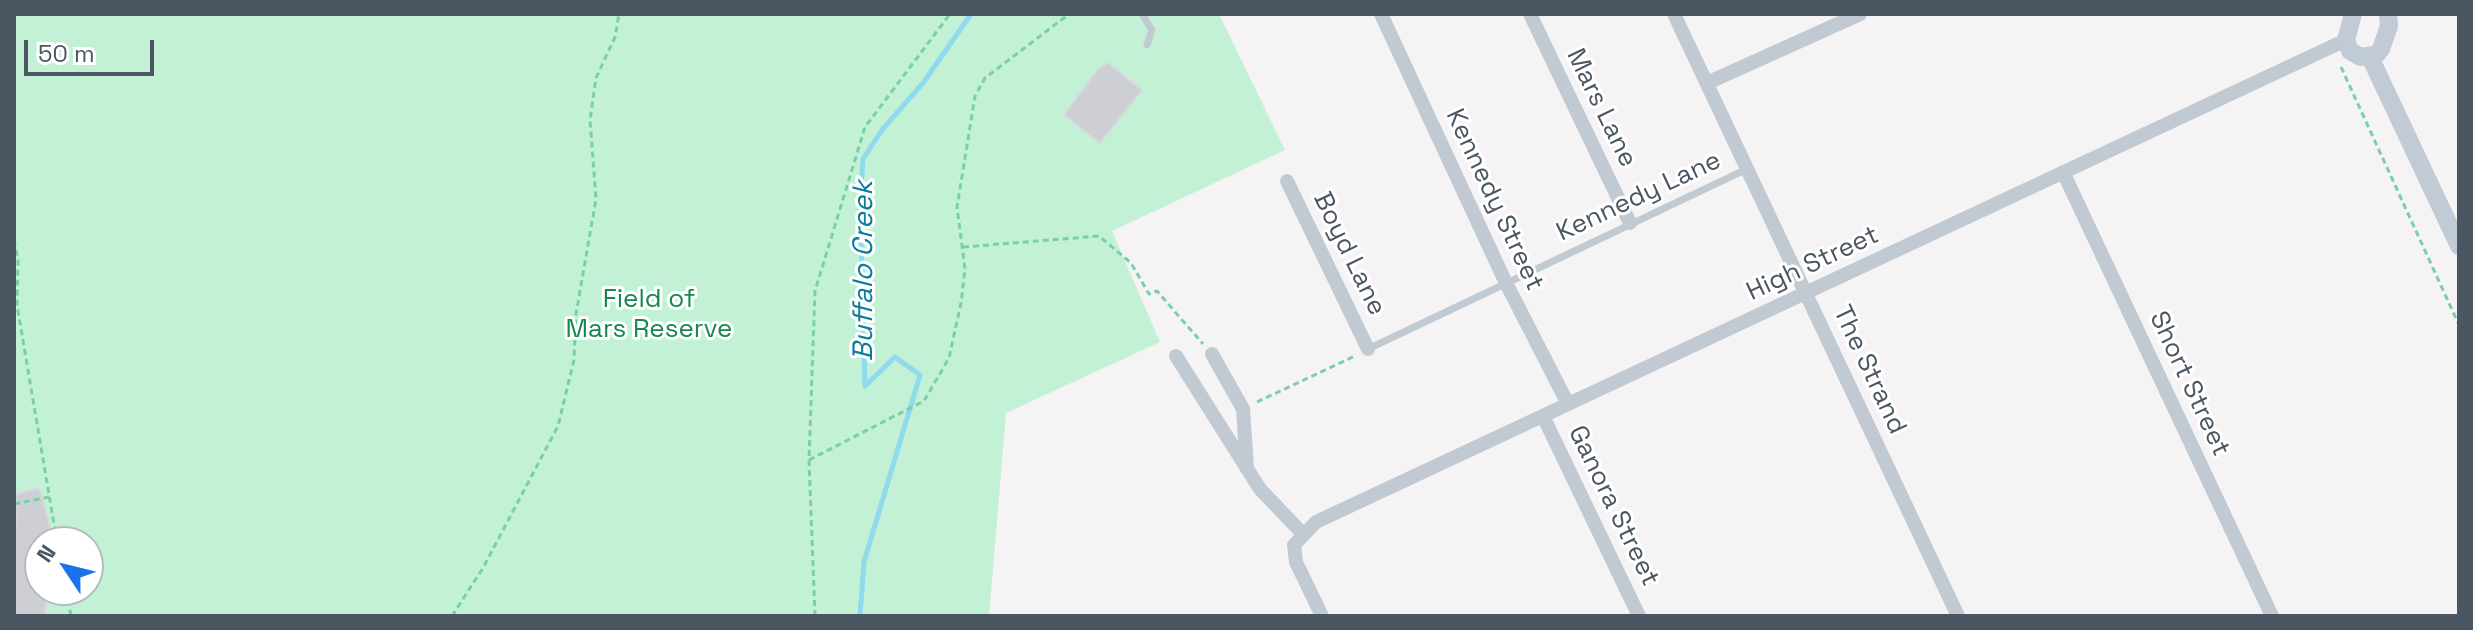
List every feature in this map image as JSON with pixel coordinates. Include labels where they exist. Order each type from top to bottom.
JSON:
[{"type":"main road","points":[[2353,14],[2346,40],[2350,51],[2361,57],[2370,57],[2381,49],[2393,16]]},
{"type":"main road","points":[[2370,57],[2459,246]]},
{"type":"street","name":"Kennedy Street","points":[[1381,14],[1505,281],[1568,404]]},
{"type":"street","name":"Mars Lane","points":[[1530,14],[1630,223]]},
{"type":"street","name":"The Strand","points":[[1674,14],[1958,616]]},
{"type":"street","points":[[1707,83],[1860,14]]},
{"type":"street","name":"High Street","points":[[1302,533],[1316,522],[2346,40]]},
{"type":"street","name":"Short Street","points":[[2063,172],[2272,616]]},
{"type":"street","name":"Boyd Lane","points":[[1287,181],[1368,349]]},
{"type":"street","points":[[1212,354],[1243,409],[1247,470]]},
{"type":"street","points":[[1176,356],[1260,489],[1302,533],[1294,545],[1296,562],[1322,616]]},
{"type":"street","name":"Ganora Street","points":[[1543,416],[1639,616]]},
{"type":"lane","points":[[1142,14],[1152,30],[1147,45]]},
{"type":"lane","name":"Kennedy Lane","points":[[1505,281],[1747,169]]},
{"type":"lane","name":"Boyd Lane","points":[[1368,349],[1505,281]]},
{"type":"path","points":[[452,616],[483,568],[558,426],[574,360],[576,314],[596,199],[590,120],[596,78],[615,37],[619,14]]},
{"type":"path","points":[[809,460],[924,401],[949,358],[961,303],[963,247],[957,207],[975,96],[985,78],[1069,14]]},
{"type":"path","points":[[815,616],[809,460],[815,291],[865,127],[948,15]]},
{"type":"path","points":[[2337,58],[2459,325]]},
{"type":"path","points":[[963,247],[1099,236],[1131,263],[1149,294],[1157,291],[1212,354]]},
{"type":"path","points":[[14,240],[18,260],[17,305],[54,526]]},
{"type":"path","name":"Boyd Lane","points":[[1243,409],[1368,349]]},
{"type":"path","points":[[14,504],[49,497]]},
{"type":"green space","name":"Field of Mars Reserve","points":[[14,14],[1219,14],[1285,150],[1112,231],[1160,342],[1006,413],[989,616],[14,616]]},
{"type":"building","points":[[1108,63],[1142,90],[1100,143],[1064,115],[1098,69]]},
{"type":"building","points":[[39,488],[50,526],[24,526],[24,606],[46,606],[44,616],[14,616],[16,494]]},
{"type":"waterway","name":"Buffalo Creek","points":[[860,616],[864,562],[920,375],[895,357],[865,386],[860,201],[863,159],[882,130],[923,83],[971,14]]}]
